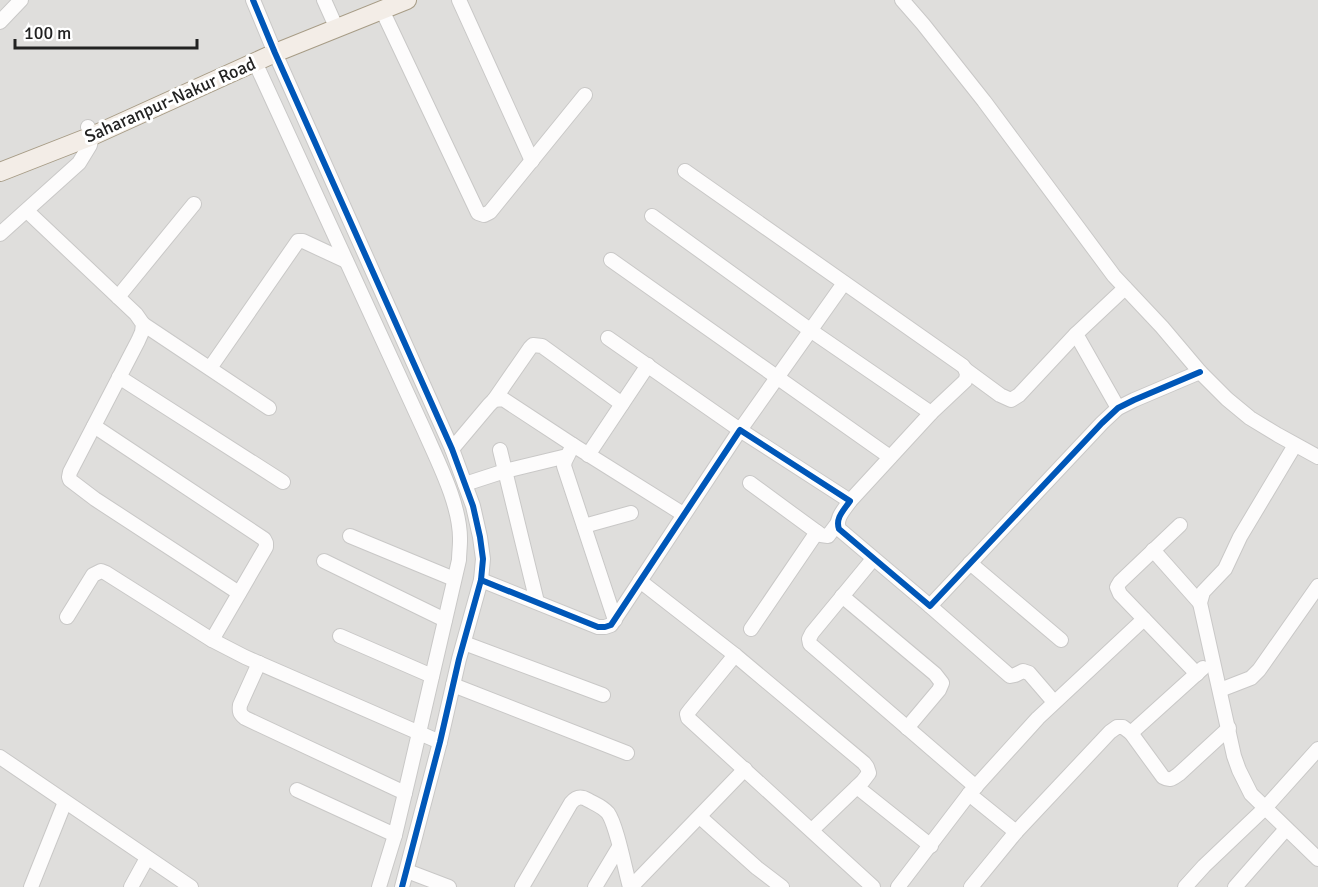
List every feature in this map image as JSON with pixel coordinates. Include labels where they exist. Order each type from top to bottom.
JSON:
[{"type":"main road","name":"Saharanpur-Nakur Road","points":[[0,172],[333,20],[406,0]]},
{"type":"main road","name":"Saharanpur-Nakur Road","points":[[0,162],[90,131],[255,62],[273,49],[383,5]]},
{"type":"street","points":[[0,22],[21,0]]},
{"type":"street","points":[[253,0],[379,309],[455,509],[459,525],[459,560],[432,676],[429,738],[402,887]]},
{"type":"street","points":[[324,0],[333,20]]},
{"type":"street","points":[[459,0],[532,161]]},
{"type":"street","points":[[902,0],[984,101],[1125,288],[1200,372],[1227,399],[1250,417],[1318,457]]},
{"type":"street","points":[[383,5],[478,213],[484,215],[490,212],[585,95]]},
{"type":"street","points":[[255,62],[346,261],[379,309],[452,449],[473,507],[480,537],[483,559],[481,580],[453,685],[405,793],[379,887]]},
{"type":"street","points":[[0,234],[79,163],[90,145],[90,131]]},
{"type":"street","points":[[685,171],[963,366],[1000,395],[1011,400],[1019,395],[1076,334],[1125,288]]},
{"type":"street","points":[[118,297],[194,204]]},
{"type":"street","points":[[27,210],[136,314],[143,324],[269,408]]},
{"type":"street","points":[[652,216],[931,414]]},
{"type":"street","points":[[210,368],[298,241],[303,241],[346,261]]},
{"type":"street","points":[[610,260],[890,457]]},
{"type":"street","points":[[481,580],[598,627],[611,625],[740,430],[844,283]]},
{"type":"street","points":[[143,324],[142,332],[69,477],[73,483],[239,593]]},
{"type":"street","points":[[1076,334],[1118,408]]},
{"type":"street","points":[[608,338],[740,430],[850,501]]},
{"type":"street","points":[[452,449],[495,400],[533,345],[542,346],[622,404]]},
{"type":"street","points":[[588,455],[648,365]]},
{"type":"street","points":[[966,370],[965,381],[850,501],[838,518],[838,529],[1010,676],[1023,671],[1029,673],[1054,702]]},
{"type":"street","points":[[930,606],[1118,408],[1200,372]]},
{"type":"street","points":[[119,377],[283,482]]},
{"type":"street","points":[[495,400],[503,399],[513,404],[570,450],[588,455],[683,514]]},
{"type":"street","points":[[94,426],[264,539],[266,547],[212,640]]},
{"type":"street","points":[[1295,445],[1240,537],[1224,569],[1203,592],[1200,603],[1234,756],[1244,783],[1251,794],[1318,859]]},
{"type":"street","points":[[500,450],[537,602]]},
{"type":"street","points":[[465,484],[570,450]]},
{"type":"street","points":[[570,450],[564,466],[615,621]]},
{"type":"street","points":[[750,483],[825,536],[828,536],[837,524]]},
{"type":"street","points":[[584,526],[632,513]]},
{"type":"street","points":[[1180,525],[1117,587],[1120,594],[1197,674]]},
{"type":"street","points":[[751,628],[817,532]]},
{"type":"street","points":[[350,536],[454,579]]},
{"type":"street","points":[[1153,550],[1200,603]]},
{"type":"street","points":[[873,559],[812,633],[809,639],[810,644],[908,728],[1016,832]]},
{"type":"street","points":[[324,561],[445,621]]},
{"type":"street","points":[[970,563],[1061,640]]},
{"type":"street","points":[[67,617],[93,575],[101,571],[212,640],[429,738]]},
{"type":"street","points":[[640,581],[735,655],[867,767],[869,773],[812,831]]},
{"type":"street","points":[[1220,690],[1251,678],[1259,670],[1318,586]]},
{"type":"street","points":[[842,596],[940,679],[941,687],[908,728]]},
{"type":"street","points":[[898,887],[972,791],[1054,702],[1144,619]]},
{"type":"street","points":[[340,636],[432,676]]},
{"type":"street","points":[[465,643],[603,695]]},
{"type":"street","points":[[735,655],[687,714],[688,718],[873,887]]},
{"type":"street","points":[[1131,733],[1212,660]]},
{"type":"street","points":[[259,663],[240,705],[241,715],[405,793]]},
{"type":"street","points":[[453,685],[627,753]]},
{"type":"street","points":[[972,887],[1016,832],[1117,727],[1123,727],[1131,733],[1163,777],[1168,780],[1172,779],[1229,728]]},
{"type":"street","points":[[0,757],[191,887]]},
{"type":"street","points":[[1185,887],[1316,757]]},
{"type":"street","points":[[630,887],[745,769]]},
{"type":"street","points":[[856,787],[931,846]]},
{"type":"street","points":[[297,790],[395,835]]},
{"type":"street","points":[[522,887],[574,799],[583,798],[601,806],[611,819],[630,887]]},
{"type":"street","points":[[31,887],[65,802]]},
{"type":"street","points":[[699,817],[782,887]]},
{"type":"street","points":[[1235,887],[1286,829]]},
{"type":"street","points":[[595,887],[619,847]]},
{"type":"street","points":[[131,887],[147,858]]},
{"type":"street","points":[[406,871],[449,887]]},
{"type":"shaded area","points":[[0,0],[1318,0],[1318,887],[0,887]]},
{"type":"cycle path","points":[[253,0],[452,449],[473,506],[480,537],[483,559],[481,580],[402,887]]},
{"type":"cycle path","points":[[481,580],[598,627],[611,625],[740,430],[850,501],[839,518],[839,529],[930,606],[1118,408],[1200,372]]}]
